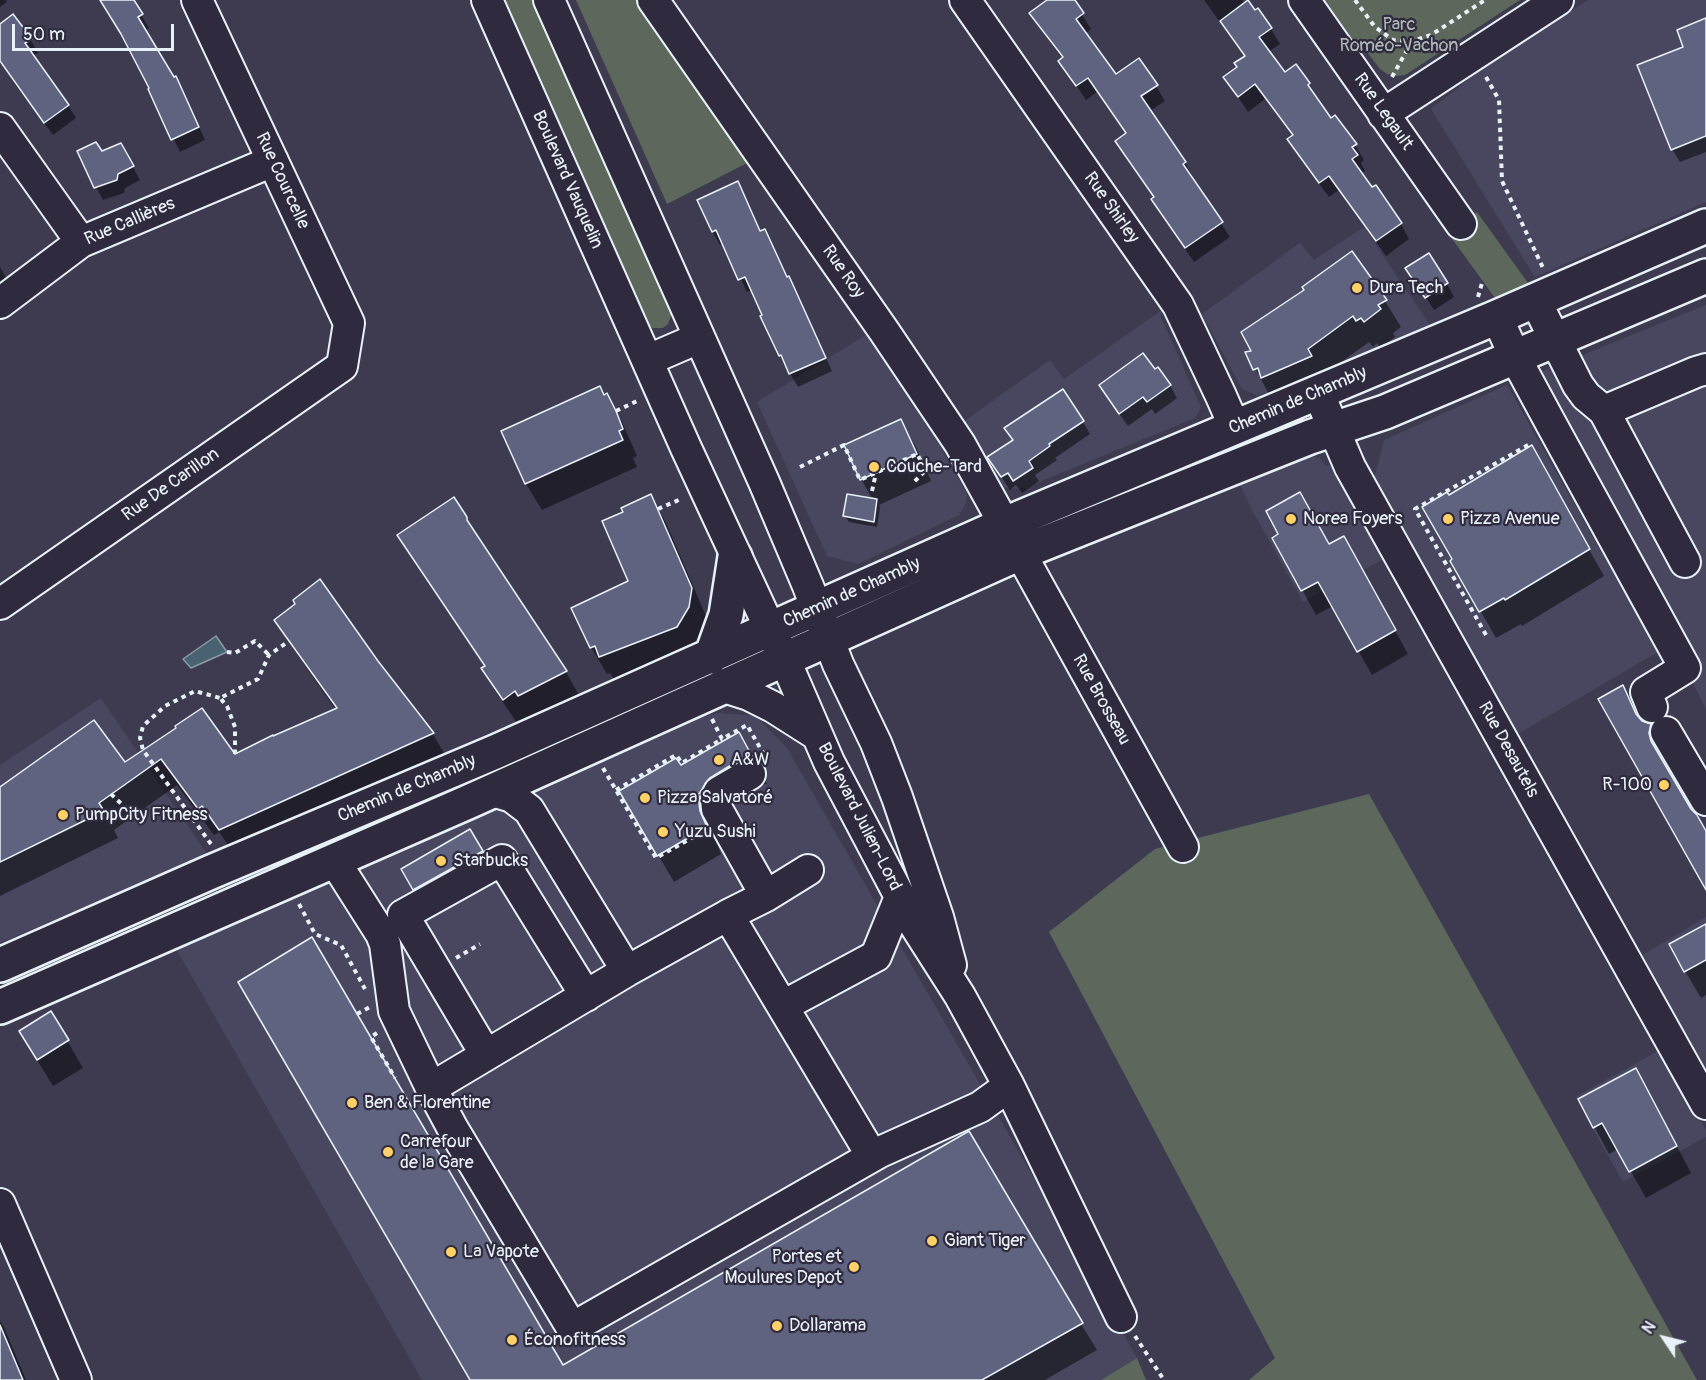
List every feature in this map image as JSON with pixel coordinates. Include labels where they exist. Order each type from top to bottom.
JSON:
[{"type":"main road","name":"Chemin de Chambly","points":[[0,1007],[492,791],[716,699],[784,660],[822,624],[1005,524],[1497,317],[1706,226]]},
{"type":"main road","name":"Chemin de Chambly","points":[[0,965],[211,872],[495,753],[770,630],[822,624],[1020,553],[1310,437],[1385,412],[1706,276]]},
{"type":"main road","points":[[711,657],[726,615],[735,557]]},
{"type":"street","name":"Rue Courcelle","points":[[197,0],[349,323],[342,366]]},
{"type":"street","name":"Boulevard Vauquelin","points":[[487,0],[735,557],[770,630]]},
{"type":"street","points":[[549,0],[764,482],[822,624]]},
{"type":"street","name":"Rue Roy","points":[[653,0],[960,444],[1020,553]]},
{"type":"street","name":"Rue Shirley","points":[[965,0],[1178,305],[1234,428]]},
{"type":"street","name":"Rue Legault","points":[[1304,0],[1461,224]]},
{"type":"street","points":[[1383,114],[1558,0]]},
{"type":"street","points":[[0,128],[81,242]]},
{"type":"street","name":"Rue Callières","points":[[0,303],[81,242],[273,161]]},
{"type":"street","points":[[1544,296],[1554,340],[1570,372],[1586,396],[1604,411],[1685,562]]},
{"type":"street","points":[[1497,317],[1515,357],[1685,668],[1646,692],[1659,720],[1706,800]]},
{"type":"street","points":[[648,360],[699,338]]},
{"type":"street","name":"Rue De Carillon","points":[[0,604],[342,366]]},
{"type":"street","points":[[1604,411],[1706,369]]},
{"type":"street","name":"Rue Desautels","points":[[1318,392],[1354,474],[1706,1104]]},
{"type":"street","name":"Rue Brosseau","points":[[1020,553],[1184,847]]},
{"type":"street","name":"Boulevard Julien-Lord","points":[[822,624],[888,773],[938,917],[960,996]]},
{"type":"street","name":"Boulevard Julien-Lord","points":[[770,630],[845,795],[916,927],[960,996],[1009,1086],[1121,1317]]},
{"type":"street","points":[[716,699],[763,701],[817,735]]},
{"type":"street","points":[[755,760],[719,792],[716,799],[717,808],[765,896]]},
{"type":"street","points":[[492,791],[512,797],[529,810],[627,971]]},
{"type":"street","points":[[334,860],[381,934],[385,944],[394,1011],[432,1088],[453,1129],[572,1328],[872,1156],[980,1107],[1009,1086]]},
{"type":"street","points":[[486,1055],[403,915],[502,860],[586,996]]},
{"type":"street","points":[[432,1088],[627,971],[808,870]]},
{"type":"street","points":[[783,1006],[876,956],[900,897]]},
{"type":"street","points":[[728,915],[872,1156]]},
{"type":"street","points":[[0,1204],[76,1380]]},
{"type":"path","points":[[1355,0],[1375,27],[1393,40],[1412,41],[1431,35],[1485,0]]},
{"type":"path","points":[[1392,79],[1412,41]]},
{"type":"path","points":[[1482,69],[1499,100],[1502,182],[1544,296]]},
{"type":"path","points":[[616,411],[638,401]]},
{"type":"path","points":[[1486,635],[1415,509],[1530,444]]},
{"type":"path","points":[[800,467],[844,445],[860,480],[917,454],[926,470],[913,483]]},
{"type":"path","points":[[872,491],[876,473]]},
{"type":"path","points":[[658,509],[681,499]]},
{"type":"path","points":[[227,652],[235,653],[255,641],[269,655]]},
{"type":"path","points":[[220,698],[258,679],[269,655],[290,641]]},
{"type":"path","points":[[217,852],[143,750],[140,738],[143,726],[165,706],[195,691],[220,698],[227,706],[235,727],[235,754]]},
{"type":"path","points":[[716,699],[722,739]]},
{"type":"path","points":[[616,790],[676,755],[682,763],[747,725],[756,741],[755,760]]},
{"type":"path","points":[[755,760],[756,741]]},
{"type":"path","points":[[602,766],[656,858],[711,827]]},
{"type":"path","points":[[111,794],[131,813]]},
{"type":"path","points":[[286,881],[315,934],[341,945],[369,998]]},
{"type":"path","points":[[454,960],[480,944]]},
{"type":"path","points":[[357,1014],[374,1004]]},
{"type":"path","points":[[1147,1351],[1164,1380]]},
{"type":"shaded area","points":[[1588,0],[1706,0],[1706,202],[1535,277],[1431,109],[1482,69]]},
{"type":"shaded area","points":[[1364,227],[1430,325],[1258,396],[1242,389],[1202,314],[1300,243],[1314,260]]},
{"type":"shaded area","points":[[1706,305],[1706,709],[1538,373]]},
{"type":"shaded area","points":[[1162,310],[1161,317],[1201,407],[1195,418],[1027,487],[1013,489],[1006,487],[1004,490],[995,481],[963,422],[1050,360],[1064,379]]},
{"type":"shaded area","points":[[866,335],[937,441],[967,494],[966,503],[959,515],[858,564],[827,556],[757,402]]},
{"type":"shaded area","points":[[1507,385],[1658,652],[1516,735],[1410,545],[1303,602],[1240,485],[1309,457],[1319,457],[1326,466],[1330,465],[1339,481],[1375,475],[1384,440]]},
{"type":"shaded area","points":[[216,636],[227,652],[191,668],[183,659]]},
{"type":"shaded area","points":[[101,698],[207,854],[0,943],[0,765]]},
{"type":"shaded area","points":[[720,713],[756,716],[787,748],[1137,1358],[1101,1380],[422,1380],[177,950],[697,718]]},
{"type":"shaded area","points":[[1706,917],[1706,1071],[1641,956]]},
{"type":"shaded area","points":[[1658,1051],[1706,1130],[1706,1137],[1623,1182],[1575,1097]]},
{"type":"green space","points":[[501,0],[534,0],[672,313],[668,324],[663,328],[652,328],[647,324]]},
{"type":"green space","points":[[576,0],[636,0],[749,162],[667,204]]},
{"type":"green space","name":"Parc Roméo-Vachon","points":[[1322,0],[1520,0],[1405,75],[1397,76],[1387,74],[1380,69],[1364,48],[1358,47]]},
{"type":"green space","points":[[1477,212],[1528,283],[1495,298],[1448,233]]},
{"type":"green space","points":[[1369,794],[1697,1380],[1249,1380],[1275,1358],[1049,932],[1155,849]]},
{"type":"green space","points":[[1137,1358],[1146,1380],[1101,1380]]},
{"type":"building","points":[[100,0],[134,0],[143,14],[138,17],[174,77],[176,76],[199,127],[171,140],[149,88],[121,34]]},
{"type":"building","points":[[1047,0],[1075,0],[1084,13],[1076,19],[1116,74],[1139,58],[1158,85],[1141,96],[1186,162],[1183,164],[1223,222],[1185,248],[1151,199],[1154,197],[1115,141],[1126,133],[1088,78],[1076,86],[1058,61],[1063,57],[1029,13]]},
{"type":"building","points":[[1248,0],[1255,10],[1258,8],[1272,28],[1259,37],[1285,72],[1296,64],[1331,118],[1335,115],[1357,144],[1352,147],[1358,155],[1352,159],[1372,187],[1376,185],[1402,223],[1376,241],[1329,176],[1319,183],[1287,139],[1293,135],[1255,84],[1238,97],[1223,77],[1237,67],[1234,63],[1245,56],[1220,21]]},
{"type":"building","points":[[13,14],[32,39],[25,43],[69,105],[44,123],[0,61],[0,24]]},
{"type":"building","points":[[1706,18],[1706,136],[1671,150],[1637,65],[1683,47],[1677,30]]},
{"type":"building","points":[[96,142],[102,151],[121,143],[134,166],[118,174],[117,180],[94,188],[77,151]]},
{"type":"building","points":[[738,181],[760,231],[765,229],[787,277],[789,276],[826,358],[789,374],[760,316],[762,315],[745,277],[738,280],[716,230],[712,232],[697,200]]},
{"type":"building","points":[[1352,251],[1387,300],[1378,305],[1381,309],[1364,322],[1361,318],[1356,321],[1353,316],[1308,349],[1312,356],[1261,378],[1258,368],[1253,370],[1245,352],[1251,351],[1241,332],[1304,290],[1302,287]]},
{"type":"building","points":[[1429,253],[1448,283],[1425,298],[1405,268]]},
{"type":"building","points":[[1143,353],[1155,369],[1158,367],[1171,385],[1147,402],[1143,397],[1119,414],[1099,385]]},
{"type":"building","points":[[600,386],[604,395],[607,393],[616,411],[623,429],[619,431],[623,440],[525,484],[501,431]]},
{"type":"building","points":[[1063,389],[1084,421],[1049,444],[1050,446],[1029,461],[1033,468],[1013,481],[1008,473],[1001,477],[987,457],[1013,440],[1004,428]]},
{"type":"building","points":[[901,419],[917,454],[860,480],[844,445]]},
{"type":"building","points":[[1532,445],[1590,549],[1505,600],[1504,598],[1479,612],[1422,507],[1447,492],[1449,495]]},
{"type":"building","points":[[1300,492],[1329,544],[1344,536],[1396,630],[1357,652],[1318,582],[1301,591],[1272,538],[1278,534],[1266,511]]},
{"type":"building","points":[[651,494],[692,588],[689,607],[677,627],[599,657],[595,646],[590,648],[571,608],[628,581],[602,521],[623,512],[621,508]]},
{"type":"building","points":[[847,494],[877,499],[874,522],[843,516]]},
{"type":"building","points":[[454,497],[567,671],[518,696],[515,691],[503,700],[481,668],[485,666],[397,535]]},
{"type":"building","points":[[320,579],[378,661],[434,733],[219,830],[202,806],[198,809],[161,759],[99,803],[104,811],[0,862],[0,787],[94,720],[125,762],[202,708],[235,754],[337,708],[274,620],[295,604],[293,600]]},
{"type":"building","name":"R-100","points":[[1623,685],[1636,714],[1642,721],[1651,724],[1649,733],[1651,741],[1706,831],[1706,890],[1598,699]]},
{"type":"building","points":[[739,732],[753,758],[741,759],[710,778],[698,795],[700,811],[707,827],[657,856],[619,791],[676,758],[681,765]]},
{"type":"building","points":[[470,829],[483,851],[413,890],[401,869]]},
{"type":"building","points":[[1706,924],[1706,960],[1684,972],[1669,944]]},
{"type":"building","name":"Carrefour de la Gare","points":[[312,937],[563,1365],[969,1131],[1083,1323],[982,1380],[470,1380],[238,982]]},
{"type":"building","points":[[51,1011],[69,1040],[37,1060],[19,1031]]},
{"type":"building","points":[[1636,1068],[1677,1146],[1629,1172],[1602,1123],[1593,1128],[1578,1099]]},
{"type":"building","points":[[0,1325],[23,1380],[0,1380]]},
{"type":"place","name":"Dura Tech","points":[[1357,288]]},
{"type":"place","name":"Couche-Tard","points":[[874,467]]},
{"type":"place","name":"Norea Foyers","points":[[1291,519]]},
{"type":"place","name":"Pizza Avenue","points":[[1448,519]]},
{"type":"place","name":"A&W","points":[[719,760]]},
{"type":"place","name":"R-100","points":[[1664,785]]},
{"type":"place","name":"Pizza Salvatoré","points":[[645,798]]},
{"type":"place","name":"PumpCity Fitness","points":[[63,815]]},
{"type":"place","name":"Yuzu Sushi","points":[[663,832]]},
{"type":"place","name":"Starbucks","points":[[441,861]]},
{"type":"place","name":"Ben & Florentine","points":[[352,1103]]},
{"type":"place","name":"Carrefour de la Gare","points":[[388,1152]]},
{"type":"place","name":"Giant Tiger","points":[[932,1241]]},
{"type":"place","name":"La Vapote","points":[[451,1252]]},
{"type":"place","name":"Portes et Moulures Depot","points":[[854,1267]]},
{"type":"place","name":"Dollarama","points":[[777,1326]]},
{"type":"place","name":"Éconofitness","points":[[512,1340]]}]
